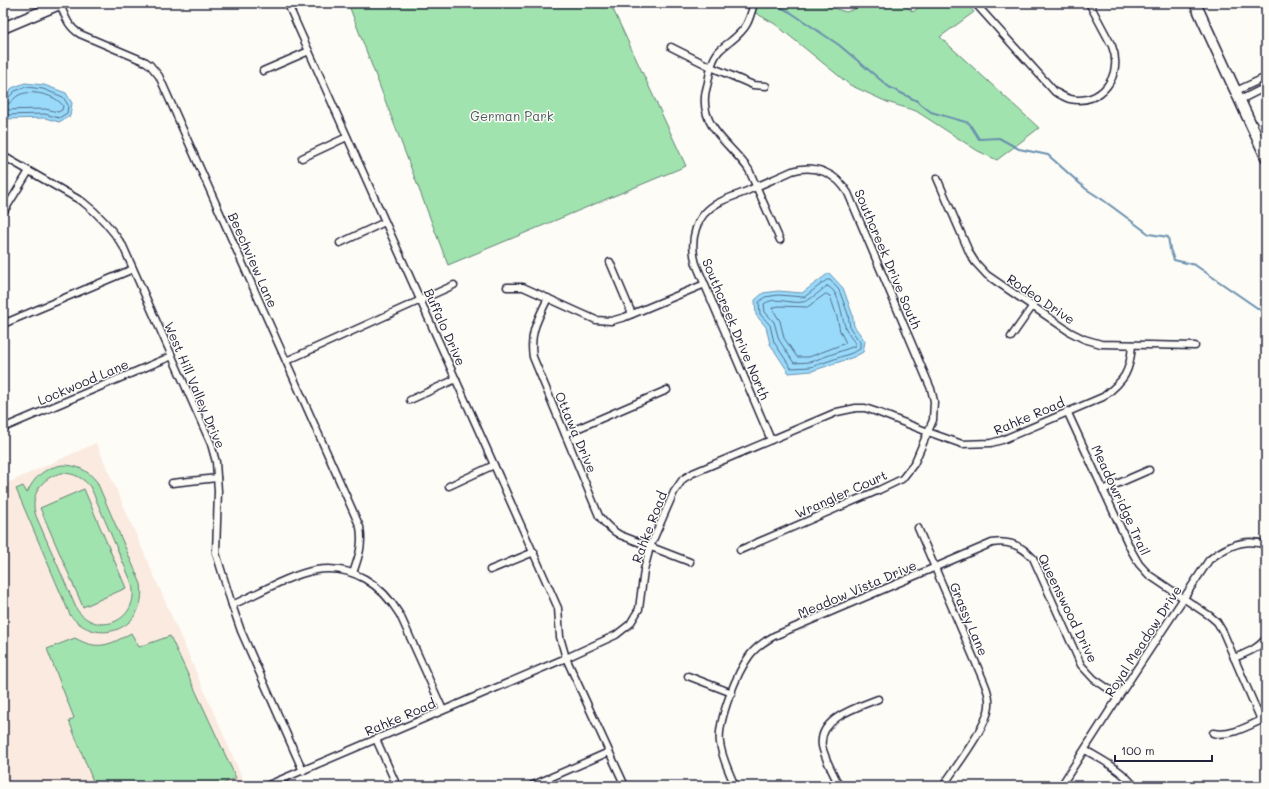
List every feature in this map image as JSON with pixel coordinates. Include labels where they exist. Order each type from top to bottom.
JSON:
[{"type":"main road","points":[[3,28],[61,3]]},
{"type":"main road","points":[[1196,3],[1266,157]]},
{"type":"street","name":"Beechview Lane","points":[[61,3],[68,24],[74,31],[146,62],[159,76],[360,527],[362,536],[361,552],[353,573]]},
{"type":"street","points":[[754,3],[750,20],[742,32],[720,50],[714,58],[705,96],[705,105],[708,117],[718,136],[742,159],[749,170],[780,240]]},
{"type":"street","points":[[975,3],[1055,92],[1069,99],[1084,100],[1096,96],[1108,86],[1114,76],[1116,64],[1112,46],[1089,3]]},
{"type":"street","name":"Buffalo Drive","points":[[290,9],[534,552],[558,608],[560,638],[566,658],[625,786]]},
{"type":"street","points":[[671,47],[711,67],[753,85],[766,86]]},
{"type":"street","points":[[263,71],[309,51]]},
{"type":"street","points":[[1236,90],[1266,77]]},
{"type":"street","points":[[1240,100],[1266,87]]},
{"type":"street","points":[[302,158],[347,137]]},
{"type":"street","name":"West Hill Valley Drive","points":[[3,156],[83,202],[97,213],[114,231],[123,246],[211,444],[216,462],[218,491],[216,552],[241,631],[303,770]]},
{"type":"street","name":"Southcreek Drive South","points":[[757,187],[792,171],[810,168],[822,170],[832,175],[845,188],[931,389],[934,401],[934,414],[928,432]]},
{"type":"street","points":[[3,213],[29,171]]},
{"type":"street","name":"Rodeo Drive","points":[[937,178],[974,262],[987,276],[1070,332],[1084,339],[1101,344],[1195,346]]},
{"type":"street","name":"Southcreek Drive North","points":[[757,187],[717,203],[703,215],[699,220],[694,234],[692,252],[771,440]]},
{"type":"street","points":[[340,243],[385,222]]},
{"type":"street","points":[[610,262],[632,314]]},
{"type":"street","points":[[3,324],[133,269]]},
{"type":"street","points":[[507,287],[523,287],[596,320],[611,321],[705,284]]},
{"type":"street","points":[[286,362],[454,285]]},
{"type":"street","name":"Ottawa Drive","points":[[548,298],[534,327],[531,345],[533,357],[599,516],[604,524],[620,535],[690,562]]},
{"type":"street","points":[[1011,337],[1032,307]]},
{"type":"street","name":"Rahke Road","points":[[266,786],[566,658],[616,635],[630,624],[639,609],[644,570],[650,547],[674,492],[683,479],[693,473],[837,412],[856,408],[865,408],[877,412],[962,444],[991,443],[1002,440],[1067,411],[1103,397],[1118,386],[1125,376],[1129,368],[1132,345]]},
{"type":"street","name":"Lockwood Lane","points":[[3,428],[172,356]]},
{"type":"street","points":[[410,400],[456,379]]},
{"type":"street","points":[[565,434],[667,390]]},
{"type":"street","name":"Meadowridge Trail","points":[[1067,411],[1138,564],[1149,575],[1217,622],[1264,719]]},
{"type":"street","name":"Wrangler Court","points":[[740,550],[902,479],[914,464],[928,432]]},
{"type":"street","points":[[449,486],[494,465]]},
{"type":"street","points":[[1103,490],[1149,470]]},
{"type":"street","points":[[172,482],[217,478]]},
{"type":"street","name":"Grassy Lane","points":[[918,528],[986,687],[989,705],[985,722],[943,786]]},
{"type":"street","name":"Meadow Vista Drive","points":[[735,786],[724,760],[720,738],[721,723],[738,674],[748,658],[758,647],[768,639],[992,543],[1004,542],[1016,545]]},
{"type":"street","name":"Royal Meadow Drive","points":[[1061,786],[1209,560],[1221,550],[1234,544],[1249,542],[1266,545]]},
{"type":"street","name":"Queenswood Drive","points":[[1016,545],[1027,551],[1035,560],[1078,659],[1083,667],[1096,681],[1119,696]]},
{"type":"street","points":[[490,570],[534,552]]},
{"type":"street","points":[[232,606],[300,574],[317,570],[334,570],[353,573],[364,578],[377,586],[394,604],[443,710]]},
{"type":"street","points":[[1234,658],[1254,649],[1262,644],[1266,638]]},
{"type":"street","points":[[688,676],[732,692]]},
{"type":"street","points":[[839,786],[823,750],[822,745],[824,732],[828,724],[838,716],[878,699]]},
{"type":"street","points":[[1213,733],[1231,733],[1264,719]]},
{"type":"street","points":[[376,739],[397,786]]},
{"type":"street","points":[[1085,750],[1120,772],[1134,786]]},
{"type":"street","points":[[531,786],[609,752]]},
{"type":"shaded area","points":[[96,443],[244,782],[235,786],[3,786],[3,485]]},
{"type":"green space","name":"German Park","points":[[348,3],[610,3],[686,166],[448,265]]},
{"type":"green space","points":[[738,3],[817,3],[846,12],[870,3],[903,3],[913,12],[923,3],[966,3],[974,12],[940,37],[1039,128],[997,160],[978,151],[916,111],[887,102],[850,85],[775,24]]},
{"type":"green space","points":[[62,465],[77,467],[90,474],[97,482],[141,584],[141,599],[137,612],[129,622],[119,629],[107,632],[94,631],[81,625],[70,615],[16,489],[23,486],[27,493],[33,482],[40,474],[56,466]],"holes":[[[66,473],[75,475],[82,479],[91,488],[131,581],[133,594],[131,605],[126,614],[118,620],[108,624],[97,623],[87,619],[77,610],[34,509],[34,501],[38,488],[55,475]]]},
{"type":"green space","points":[[84,489],[126,588],[83,607],[40,508]]},
{"type":"green space","points":[[131,633],[139,647],[170,636],[236,778],[219,786],[95,786],[69,721],[74,718],[47,649],[75,638],[90,644],[104,645],[117,641]]},
{"type":"water","points":[[25,83],[44,85],[66,93],[72,103],[70,116],[59,122],[45,118],[3,119],[3,98],[12,88]]},
{"type":"water","points":[[829,273],[843,288],[852,313],[854,326],[865,341],[863,352],[854,357],[812,371],[789,373],[770,344],[766,327],[756,315],[755,300],[763,293],[778,291],[802,293]]},
{"type":"waterway","points":[[772,3],[790,12],[839,45],[889,87],[917,101],[931,112],[969,123],[979,139],[999,138],[1019,149],[1048,155],[1086,189],[1149,234],[1168,237],[1174,260],[1195,265],[1266,314]]}]
